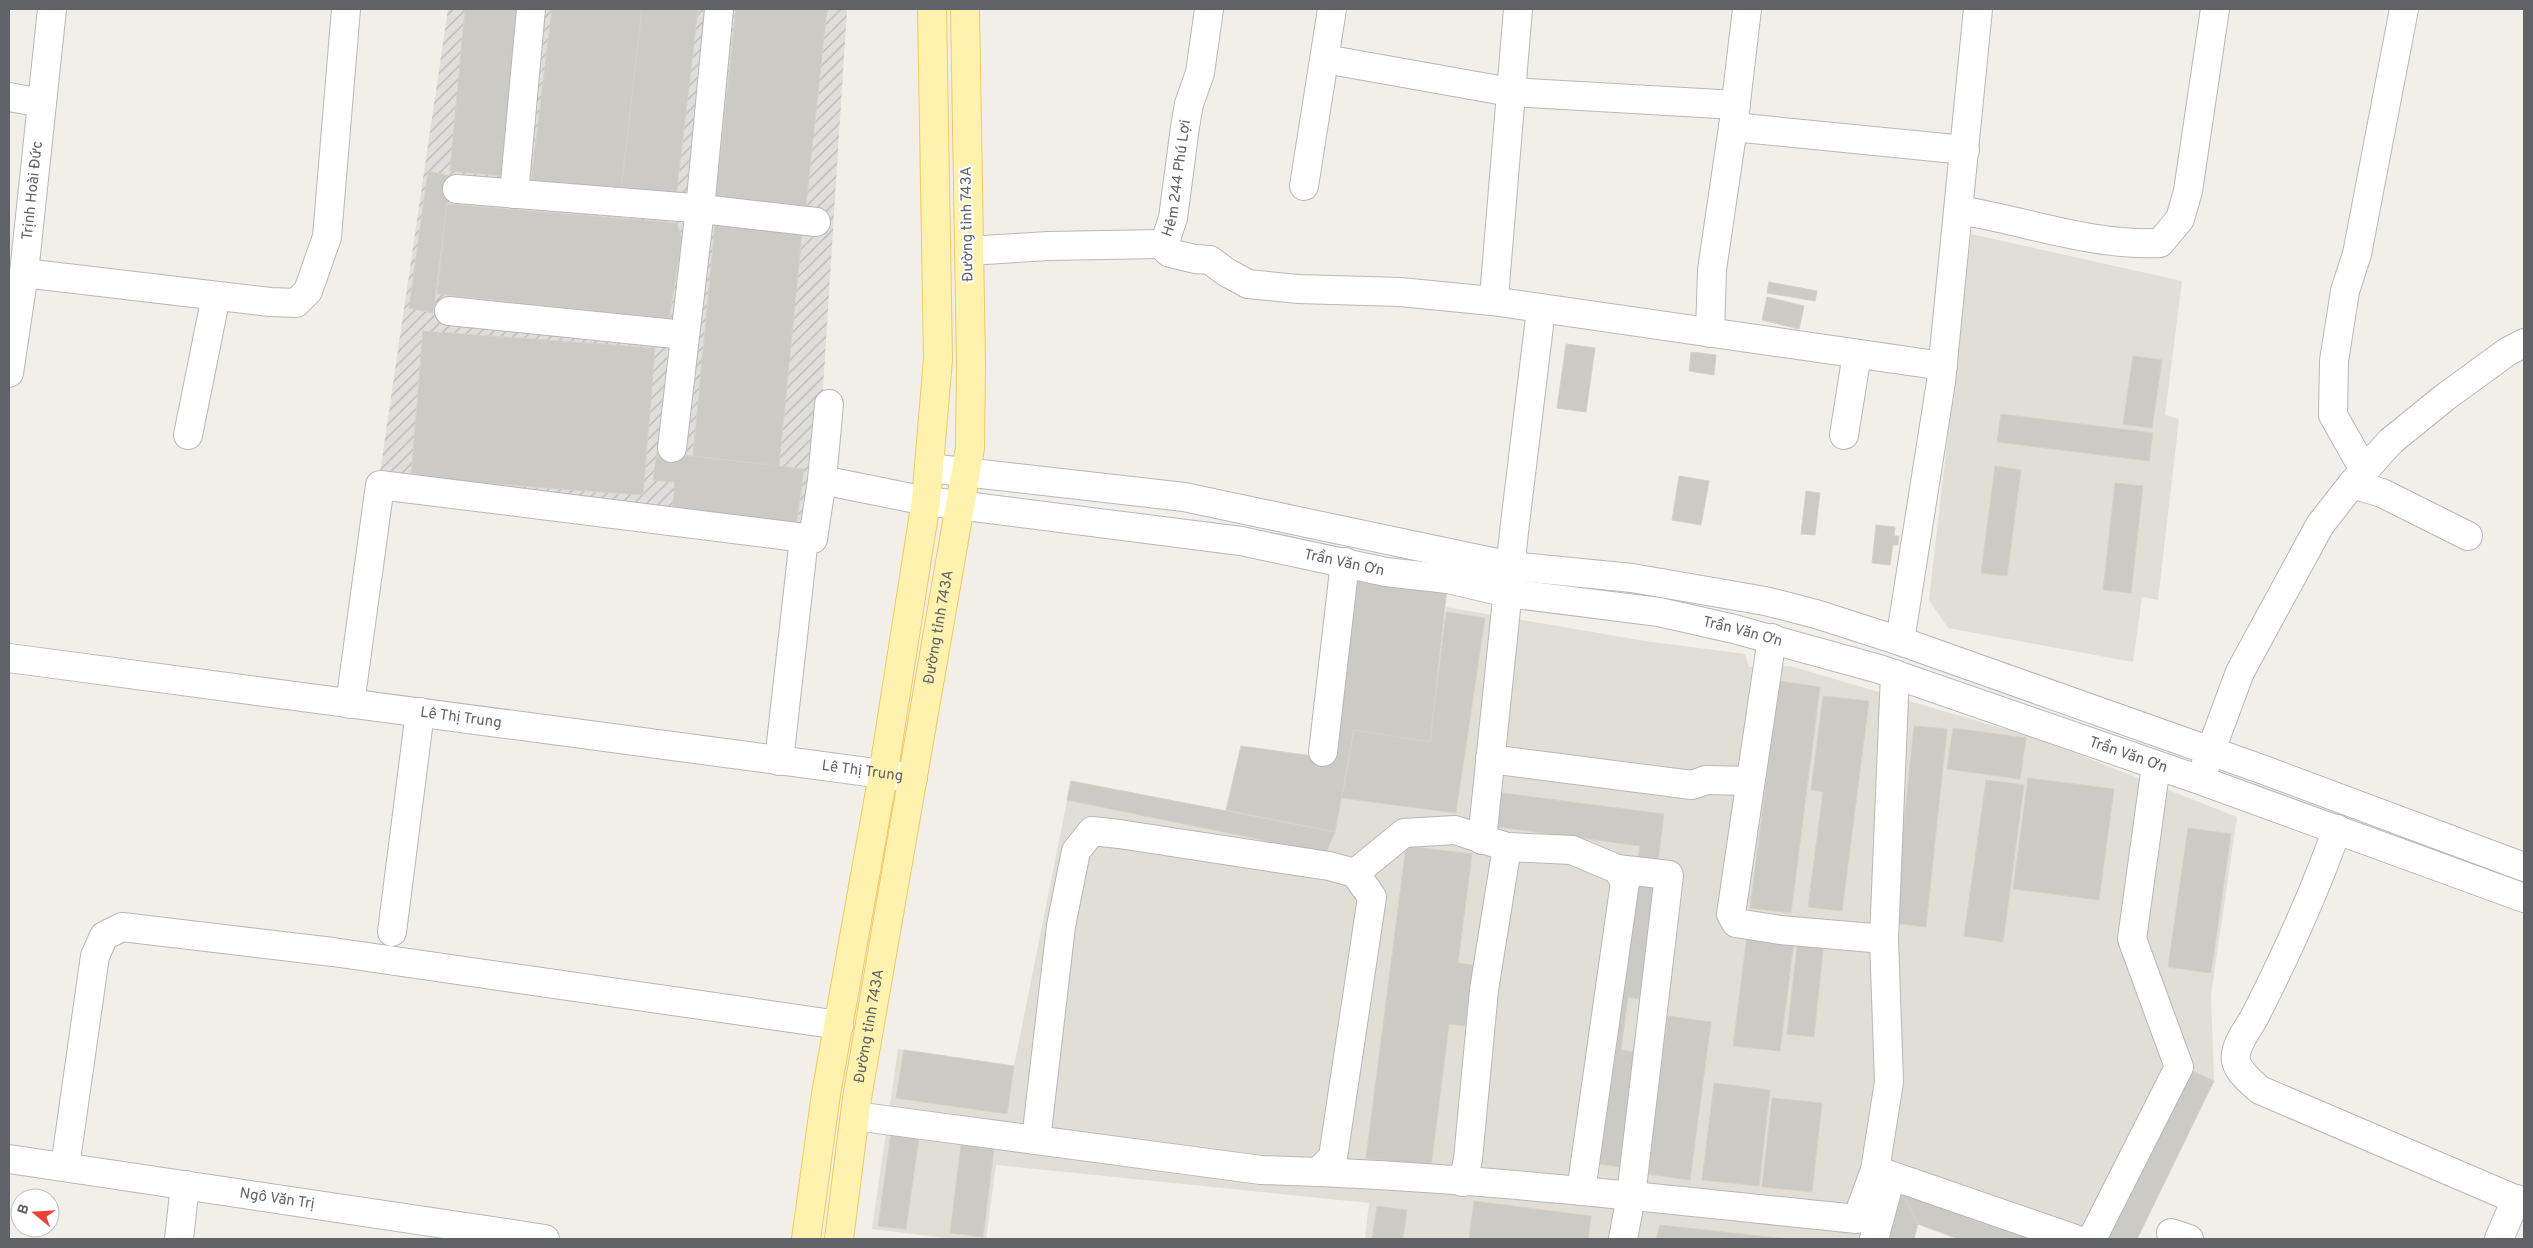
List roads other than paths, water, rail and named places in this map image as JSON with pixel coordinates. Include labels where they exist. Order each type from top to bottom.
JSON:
[{"type":"main road","name":"Đường tỉnh 743A","points":[[806,1239],[826,1094],[883,775],[926,501],[938,359],[932,9]]},
{"type":"main road","name":"Đường tỉnh 743A","points":[[839,1239],[855,1116],[970,448],[971,363],[965,9]]},
{"type":"street","name":"Trịnh Hoài Đức","points":[[9,372],[24,273],[52,9]]},
{"type":"street","points":[[24,273],[270,302],[296,303],[308,291],[327,237],[346,9]]},
{"type":"street","points":[[514,194],[531,9]]},
{"type":"street","points":[[672,448],[700,208],[719,9]]},
{"type":"street","name":"Hẻm 244 Phú Lợi","points":[[969,251],[1048,246],[1160,244],[1166,240],[1173,218],[1189,104],[1200,73],[1208,9]]},
{"type":"street","points":[[1304,186],[1332,9]]},
{"type":"street","points":[[1492,302],[1494,297],[1518,9]]},
{"type":"street","points":[[1710,333],[1712,270],[1747,9]]},
{"type":"street","points":[[1900,641],[1943,366],[1978,9]]},
{"type":"street","points":[[1959,210],[2002,217],[2020,224],[2113,242],[2160,243],[2180,218],[2188,190],[2215,9]]},
{"type":"street","points":[[2404,9],[2357,254],[2345,291],[2334,360],[2333,415],[2358,477],[2382,493],[2468,536]]},
{"type":"street","points":[[1325,58],[1510,92],[1734,116],[1965,150]]},
{"type":"street","points":[[9,97],[42,103]]},
{"type":"street","points":[[457,189],[700,208],[816,222]]},
{"type":"street","points":[[1160,244],[1170,253],[1210,260],[1226,272],[1248,284],[1298,289],[1400,292],[1492,302],[1943,366]]},
{"type":"street","points":[[188,435],[216,296]]},
{"type":"street","points":[[1482,840],[1541,308]]},
{"type":"street","points":[[449,311],[685,335]]},
{"type":"street","points":[[2200,780],[2240,672],[2320,525],[2358,477],[2391,441],[2444,398],[2507,352],[2524,343]]},
{"type":"street","points":[[1844,435],[1857,354]]},
{"type":"street","points":[[350,704],[380,485],[813,539],[822,480],[830,404]]},
{"type":"street","name":"Trần Văn Ơn","points":[[929,468],[1184,497],[1511,566],[1613,576],[1716,592],[1816,614],[1900,641],[2524,867]]},
{"type":"street","name":"Trần Văn Ơn","points":[[822,480],[926,501],[1241,541],[1386,572],[1448,579],[1508,593],[1660,612],[1772,638],[1895,674],[2200,780],[2524,898]]},
{"type":"street","points":[[779,761],[804,538]]},
{"type":"street","points":[[1324,752],[1345,562]]},
{"type":"street","points":[[1772,638],[1749,781],[1731,914],[1736,923],[1780,930],[1884,939]]},
{"type":"street","name":"Lê Thị Trung","points":[[9,658],[913,778]]},
{"type":"street","points":[[1874,1239],[1883,1173],[1889,1082],[1884,939],[1895,674]]},
{"type":"street","points":[[392,932],[420,712]]},
{"type":"street","points":[[1490,759],[1692,785],[1706,780],[1749,781]]},
{"type":"street","points":[[2092,1239],[2179,1067],[2132,939],[2156,765]]},
{"type":"street","points":[[2337,829],[2319,879],[2257,1013],[2238,1046],[2236,1061],[2247,1079],[2260,1090],[2330,1119],[2438,1168],[2520,1201],[2499,1239]]},
{"type":"street","points":[[1355,874],[1404,833],[1455,830],[1507,847],[1572,850],[1617,869],[1669,875],[1631,1196],[1623,1239]]},
{"type":"street","points":[[1036,1140],[1061,926],[1076,851],[1092,831],[1329,866],[1355,874],[1372,897],[1333,1157],[1318,1172]]},
{"type":"street","points":[[1463,1182],[1468,1159],[1484,990],[1507,847]]},
{"type":"street","points":[[1581,1190],[1625,882],[1617,869]]},
{"type":"street","points":[[65,1167],[95,956],[104,936],[122,927],[333,952],[839,1025]]},
{"type":"street","points":[[855,1116],[1261,1170],[1318,1172],[1581,1190],[1857,1219],[1883,1173]]},
{"type":"street","name":"Ngô Văn Trị","points":[[9,1158],[532,1238]]},
{"type":"street","points":[[1883,1173],[2074,1239]]},
{"type":"street","points":[[179,1239],[185,1185]]}]
